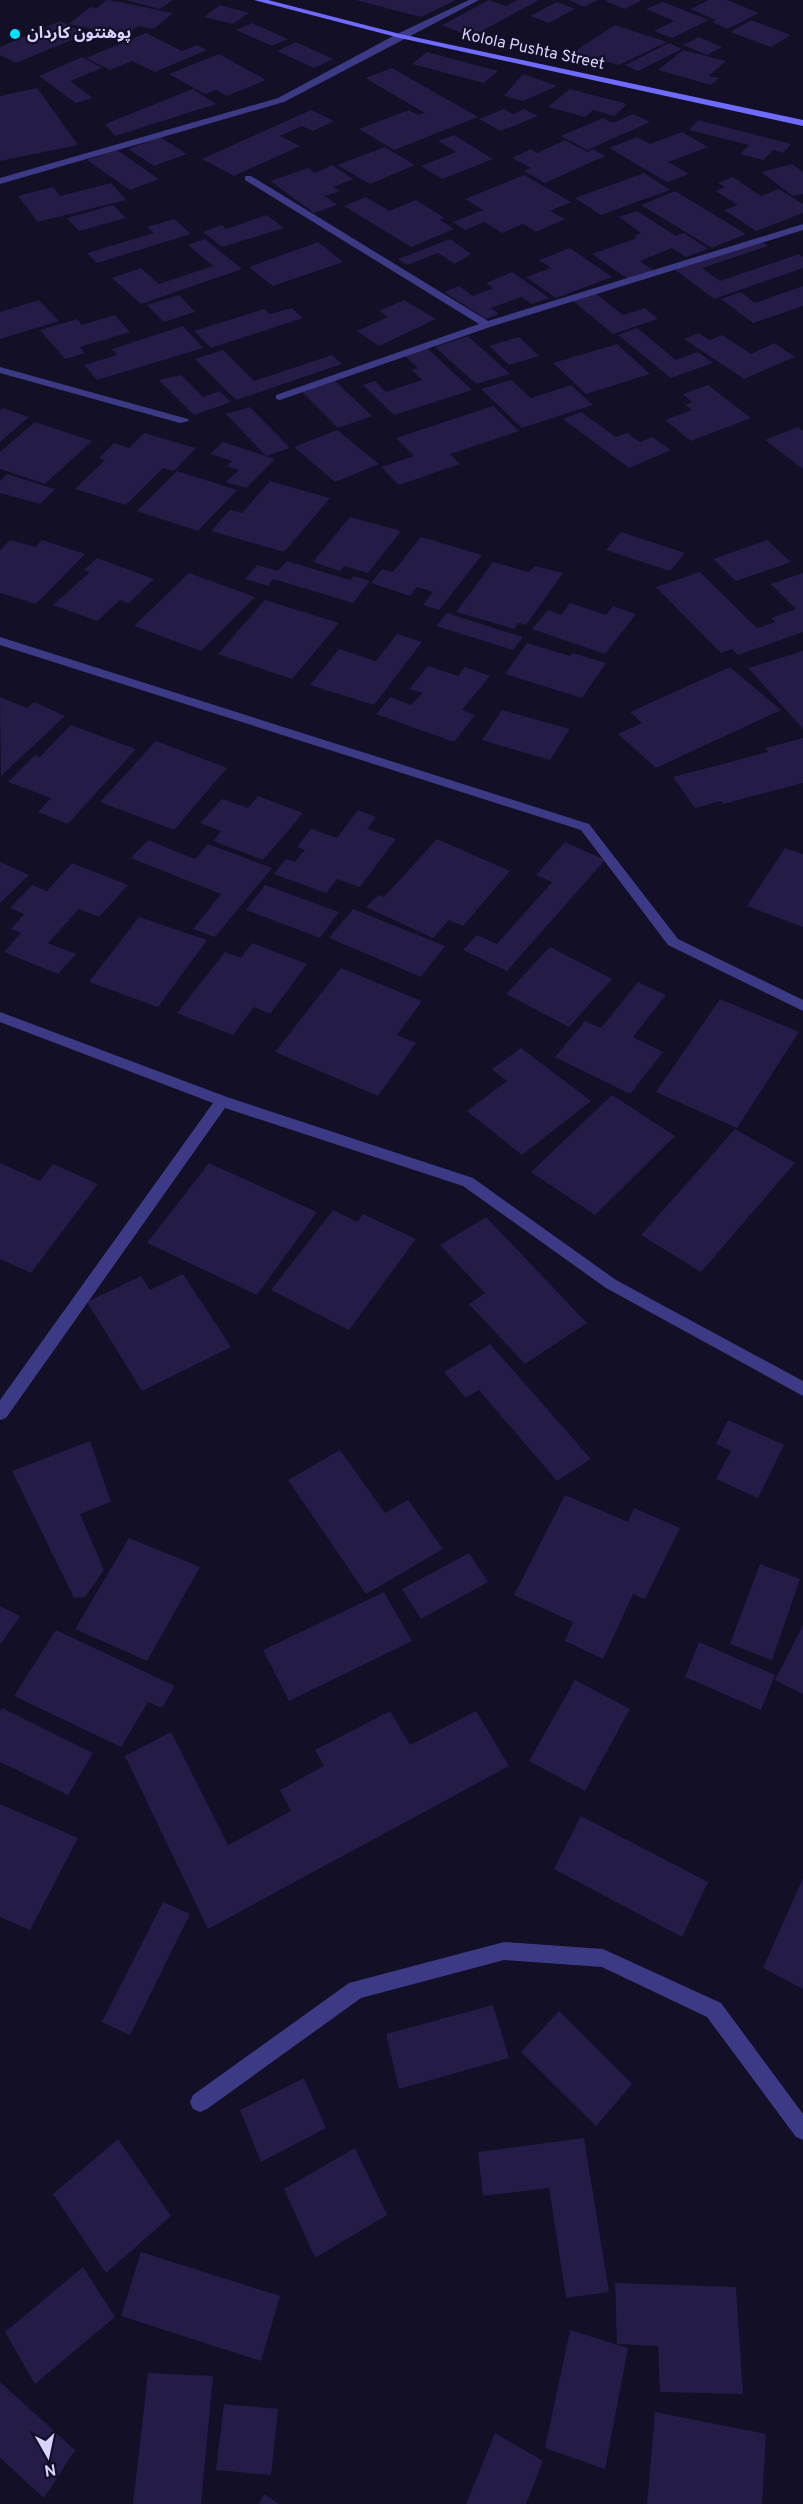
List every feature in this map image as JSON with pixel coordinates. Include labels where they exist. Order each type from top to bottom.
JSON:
[{"type":"main road","name":"Kolola Pushta Street","points":[[258,0],[400,36],[803,123]]},
{"type":"street","points":[[0,182],[281,100],[400,36],[475,0]]},
{"type":"street","points":[[248,178],[487,325]]},
{"type":"street","points":[[280,397],[487,325],[802,228]]},
{"type":"street","points":[[0,370],[184,421]]},
{"type":"street","points":[[0,641],[585,827],[673,942],[803,1006]]},
{"type":"street","points":[[0,1017],[222,1101],[468,1182],[611,1284],[803,1389]]},
{"type":"street","points":[[0,1413],[222,1101]]},
{"type":"street","points":[[200,2102],[356,1990],[504,1951],[603,1958],[714,2010],[803,2130]]},
{"type":"building","points":[[107,0],[173,13],[154,29],[138,26],[126,36],[69,24],[90,7],[97,8]]},
{"type":"building","points":[[125,0],[173,0],[160,9]]},
{"type":"building","points":[[355,0],[456,0],[421,17]]},
{"type":"building","points":[[489,0],[506,6],[517,0],[539,0],[471,37],[442,25]]},
{"type":"building","points":[[569,0],[598,0],[584,7]]},
{"type":"building","points":[[642,0],[625,9],[605,1]]},
{"type":"building","points":[[709,0],[727,0],[759,13],[727,29],[712,22],[716,20],[690,9]]},
{"type":"building","points":[[557,2],[575,9],[549,23],[530,16]]},
{"type":"building","points":[[663,2],[709,20],[672,38],[654,31],[674,21],[646,9]]},
{"type":"building","points":[[220,5],[249,13],[233,24],[204,17]]},
{"type":"building","points":[[751,20],[791,35],[771,47],[730,32]]},
{"type":"building","points":[[60,21],[86,34],[16,63],[0,55],[0,47]]},
{"type":"building","points":[[252,23],[288,39],[272,46],[236,30]]},
{"type":"building","points":[[615,25],[667,42],[619,65],[572,53]]},
{"type":"building","points":[[146,33],[182,51],[197,45],[207,50],[155,72],[132,61],[110,70],[86,58]]},
{"type":"building","points":[[699,37],[722,47],[707,55],[683,45]]},
{"type":"building","points":[[296,42],[333,59],[314,68],[277,51]]},
{"type":"building","points":[[669,43],[682,49],[638,71],[625,65]]},
{"type":"building","points":[[683,50],[726,61],[709,76],[719,78],[711,85],[658,70]]},
{"type":"building","points":[[427,52],[498,71],[484,83],[412,64]]},
{"type":"building","points":[[219,54],[266,80],[227,96],[216,90],[205,94],[169,74]]},
{"type":"building","points":[[82,57],[102,68],[70,81],[93,98],[76,103],[39,76]]},
{"type":"building","points":[[392,68],[478,117],[394,150],[359,129],[409,110],[418,115],[425,113],[365,78]]},
{"type":"building","points":[[523,74],[557,86],[523,101],[504,96]]},
{"type":"building","points":[[37,88],[78,145],[0,161],[0,96]]},
{"type":"building","points":[[193,89],[216,104],[115,136],[105,124]]},
{"type":"building","points":[[570,89],[627,104],[614,116],[593,110],[585,117],[548,107]]},
{"type":"building","points":[[504,109],[513,114],[524,109],[538,116],[501,131],[479,119]]},
{"type":"building","points":[[311,110],[334,121],[313,131],[302,126],[280,136],[300,146],[234,176],[202,159]]},
{"type":"building","points":[[633,114],[650,122],[587,150],[561,136],[603,118],[613,123]]},
{"type":"building","points":[[698,120],[791,144],[783,153],[773,150],[763,160],[740,154],[749,145],[689,130]]},
{"type":"building","points":[[682,132],[708,147],[668,162],[689,174],[667,182],[609,148],[637,137],[650,144]]},
{"type":"building","points":[[454,135],[493,159],[442,179],[421,166],[456,152],[438,141]]},
{"type":"building","points":[[160,137],[187,154],[154,166],[128,149]]},
{"type":"building","points":[[565,140],[587,152],[593,149],[605,156],[545,183],[524,171],[531,168],[512,158],[531,149],[537,153]]},
{"type":"building","points":[[385,147],[415,165],[370,184],[337,165]]},
{"type":"building","points":[[117,150],[159,179],[130,190],[87,160]]},
{"type":"building","points":[[792,164],[803,172],[803,194],[793,196],[761,172]]},
{"type":"building","points":[[332,165],[353,179],[333,187],[340,191],[325,196],[337,205],[314,213],[270,181],[308,168],[315,173]]},
{"type":"building","points":[[644,173],[670,190],[601,215],[575,198]]},
{"type":"building","points":[[524,175],[571,202],[550,211],[565,219],[536,232],[523,224],[502,233],[484,222],[465,230],[453,222],[483,210],[465,199]]},
{"type":"building","points":[[733,177],[761,196],[779,189],[803,204],[803,213],[756,231],[724,210],[738,205],[715,191],[725,187],[718,183]]},
{"type":"building","points":[[111,183],[126,200],[38,222],[18,196],[53,187],[60,196]]},
{"type":"building","points":[[675,191],[746,234],[712,248],[641,205]]},
{"type":"building","points":[[366,197],[389,211],[416,200],[445,218],[440,220],[454,229],[411,247],[344,206]]},
{"type":"building","points":[[113,205],[126,218],[79,231],[67,218]]},
{"type":"building","points":[[637,211],[676,236],[684,233],[708,249],[686,257],[672,248],[640,261],[653,270],[628,279],[592,254],[637,238],[634,236],[641,233],[619,217]]},
{"type":"building","points":[[267,215],[284,228],[222,247],[203,232],[222,225],[226,229]]},
{"type":"building","points":[[174,219],[191,234],[97,263],[87,253],[154,233],[147,227]]},
{"type":"building","points":[[205,239],[242,269],[141,304],[112,278],[141,268],[159,284],[213,266],[188,245]]},
{"type":"building","points":[[450,239],[471,254],[455,264],[438,253],[407,265],[398,259]]},
{"type":"building","points":[[760,241],[768,246],[702,268],[720,281],[799,254],[803,257],[803,268],[714,299],[674,269]]},
{"type":"building","points":[[318,242],[343,262],[273,286],[249,267]]},
{"type":"building","points":[[570,248],[612,277],[556,298],[526,277],[551,268],[539,260]]},
{"type":"building","points":[[512,272],[549,298],[532,304],[521,297],[491,308],[499,314],[486,319],[444,292],[459,286],[473,296],[493,288],[486,283]]},
{"type":"building","points":[[803,286],[803,306],[753,323],[721,299],[741,292],[755,303]]},
{"type":"building","points":[[596,294],[623,315],[645,308],[658,319],[613,334],[573,301]]},
{"type":"building","points":[[179,295],[195,312],[164,322],[147,305]]},
{"type":"building","points":[[39,300],[59,321],[0,339],[0,312]]},
{"type":"building","points":[[404,300],[436,319],[379,346],[357,331],[388,317],[379,311]]},
{"type":"building","points":[[292,308],[303,318],[211,348],[194,331],[264,309],[270,314]]},
{"type":"building","points":[[115,315],[130,332],[80,347],[85,353],[65,359],[40,330],[77,319],[82,325]]},
{"type":"building","points":[[183,326],[203,348],[97,380],[84,365],[117,355],[112,349]]},
{"type":"building","points":[[637,328],[676,360],[698,352],[713,363],[671,378],[618,335]]},
{"type":"building","points":[[698,333],[710,340],[722,335],[751,354],[774,343],[795,357],[744,379],[684,339]]},
{"type":"building","points":[[468,336],[510,374],[476,384],[435,347]]},
{"type":"building","points":[[519,337],[539,356],[509,365],[489,346]]},
{"type":"building","points":[[617,344],[650,374],[586,394],[553,363]]},
{"type":"building","points":[[427,348],[472,390],[394,415],[363,385],[375,381],[386,392],[422,380],[412,370],[418,368],[404,355]]},
{"type":"building","points":[[223,350],[254,381],[332,355],[342,364],[236,400],[195,359]]},
{"type":"building","points":[[181,375],[203,397],[220,391],[231,402],[194,415],[159,380]]},
{"type":"building","points":[[334,380],[372,416],[338,428],[301,391]]},
{"type":"building","points":[[511,380],[531,398],[571,385],[593,405],[522,428],[481,389]]},
{"type":"building","points":[[708,385],[751,418],[691,441],[665,420],[692,410],[685,405],[692,402],[683,394]]},
{"type":"building","points":[[493,406],[519,431],[450,454],[460,464],[399,485],[381,467],[414,456],[396,438]]},
{"type":"building","points":[[250,407],[290,448],[266,456],[226,414]]},
{"type":"building","points":[[3,408],[29,417],[0,442],[0,411]]},
{"type":"building","points":[[581,412],[616,437],[627,433],[640,442],[652,437],[671,450],[629,468],[563,419]]},
{"type":"building","points":[[35,422],[92,441],[45,484],[0,469],[0,452]]},
{"type":"building","points":[[798,427],[803,431],[803,469],[765,440]]},
{"type":"building","points":[[337,430],[379,464],[335,482],[294,447]]},
{"type":"building","points":[[144,433],[196,448],[174,471],[163,468],[126,505],[75,489],[105,460],[99,458],[114,443],[129,448]]},
{"type":"building","points":[[223,442],[275,459],[246,488],[226,482],[239,470],[227,466],[232,461],[210,454]]},
{"type":"building","points":[[177,471],[237,490],[198,531],[137,511]]},
{"type":"building","points":[[7,474],[55,489],[40,504],[0,493],[0,481]]},
{"type":"building","points":[[270,481],[330,498],[284,552],[211,531],[230,510],[242,513]]},
{"type":"building","points":[[350,517],[401,531],[368,573],[344,566],[340,571],[313,562]]},
{"type":"building","points":[[621,532],[685,553],[670,571],[606,550]]},
{"type":"building","points":[[421,537],[482,555],[439,610],[423,605],[433,592],[417,587],[410,596],[371,583],[382,569],[393,572]]},
{"type":"building","points":[[10,540],[35,547],[42,540],[85,554],[36,604],[0,593],[0,550]]},
{"type":"building","points":[[767,540],[791,562],[736,581],[713,559]]},
{"type":"building","points":[[97,558],[154,579],[129,603],[120,600],[97,621],[53,605],[90,572],[84,570]]},
{"type":"building","points":[[287,561],[350,580],[354,576],[370,581],[353,603],[273,579],[268,586],[245,579],[257,565],[278,571]]},
{"type":"building","points":[[493,562],[529,572],[535,566],[563,573],[526,625],[518,623],[514,629],[456,612]]},
{"type":"building","points":[[700,572],[757,628],[775,622],[771,618],[796,609],[771,584],[803,573],[803,632],[738,655],[732,649],[721,653],[656,587]]},
{"type":"building","points":[[189,573],[255,597],[201,651],[134,626]]},
{"type":"building","points":[[265,600],[339,623],[292,679],[218,654]]},
{"type":"building","points":[[570,603],[606,615],[613,606],[636,614],[605,654],[532,629],[548,610],[561,615]]},
{"type":"building","points":[[447,613],[523,637],[513,650],[436,626]]},
{"type":"building","points":[[397,634],[422,642],[374,705],[310,685],[339,649],[376,661]]},
{"type":"building","points":[[527,643],[570,656],[573,653],[606,663],[582,698],[505,674]]},
{"type":"building","points":[[803,651],[803,729],[748,668]]},
{"type":"building","points":[[428,666],[458,676],[465,667],[490,676],[462,710],[475,715],[454,742],[376,714],[390,697],[411,705],[422,693],[409,689]]},
{"type":"building","points":[[730,667],[781,710],[656,768],[618,734],[642,723],[630,712]]},
{"type":"building","points":[[0,697],[27,708],[34,702],[65,716],[1,776]]},
{"type":"building","points":[[502,710],[570,729],[550,760],[482,740]]},
{"type":"building","points":[[71,725],[136,749],[68,824],[38,812],[51,798],[8,782],[35,755],[40,757]]},
{"type":"building","points":[[803,738],[803,783],[723,804],[721,801],[695,808],[673,777],[768,752],[766,748]]},
{"type":"building","points":[[156,741],[227,768],[174,830],[100,802]]},
{"type":"building","points":[[258,796],[303,813],[263,860],[213,841],[221,831],[200,823],[222,799],[248,808]]},
{"type":"building","points":[[358,810],[376,817],[367,829],[396,839],[360,887],[337,879],[326,893],[274,874],[286,859],[295,862],[305,850],[297,847],[311,829],[337,838]]},
{"type":"building","points":[[437,839],[510,871],[463,926],[449,920],[433,938],[366,907],[378,895],[384,897]]},
{"type":"building","points":[[148,840],[195,859],[208,844],[272,868],[215,937],[193,929],[221,894],[131,858]]},
{"type":"building","points":[[565,842],[605,860],[507,971],[463,950],[477,935],[497,944],[552,882],[536,875]]},
{"type":"building","points":[[785,848],[803,854],[803,927],[747,906]]},
{"type":"building","points":[[0,862],[29,875],[0,903]]},
{"type":"building","points":[[72,863],[128,885],[99,917],[79,909],[48,943],[76,954],[58,974],[4,952],[21,933],[11,929],[24,914],[10,908],[32,885],[47,891]]},
{"type":"building","points":[[265,885],[339,912],[320,938],[246,910]]},
{"type":"building","points":[[353,909],[445,946],[421,977],[329,938]]},
{"type":"building","points":[[139,917],[207,940],[158,1007],[89,982]]},
{"type":"building","points":[[252,943],[307,964],[270,1014],[254,1007],[233,1035],[177,1013],[225,952],[241,958]]},
{"type":"building","points":[[550,947],[612,979],[569,1027],[506,994]]},
{"type":"building","points":[[341,968],[422,1001],[397,1035],[416,1043],[378,1096],[275,1052]]},
{"type":"building","points":[[638,982],[666,995],[633,1037],[663,1052],[630,1094],[555,1057],[585,1021],[601,1028]]},
{"type":"building","points":[[720,999],[799,1032],[737,1128],[656,1092]]},
{"type":"building","points":[[521,1048],[591,1101],[522,1155],[467,1111],[507,1081],[492,1069]]},
{"type":"building","points":[[612,1095],[675,1136],[595,1215],[531,1172]]},
{"type":"building","points":[[735,1129],[795,1163],[701,1272],[641,1235]]},
{"type":"building","points":[[0,1163],[40,1181],[53,1164],[98,1184],[31,1273],[0,1259]]},
{"type":"building","points":[[209,1163],[317,1212],[257,1295],[147,1243]]},
{"type":"building","points":[[333,1210],[357,1222],[363,1214],[416,1239],[349,1330],[271,1290]]},
{"type":"building","points":[[486,1217],[587,1323],[525,1364],[469,1304],[485,1293],[440,1245]]},
{"type":"building","points":[[183,1274],[231,1347],[142,1391],[87,1302],[141,1276],[150,1290]]},
{"type":"building","points":[[490,1344],[591,1459],[557,1481],[479,1390],[466,1398],[444,1372]]},
{"type":"building","points":[[728,1420],[784,1445],[758,1498],[716,1479],[731,1451],[716,1444]]},
{"type":"building","points":[[90,1441],[111,1502],[80,1514],[104,1570],[85,1597],[74,1598],[12,1471]]},
{"type":"building","points":[[340,1450],[385,1513],[408,1500],[443,1549],[366,1594],[288,1480]]},
{"type":"building","points":[[565,1495],[628,1522],[634,1508],[680,1528],[645,1599],[633,1594],[603,1659],[565,1641],[573,1622],[514,1595]]},
{"type":"building","points":[[129,1538],[200,1567],[147,1661],[75,1629]]},
{"type":"building","points":[[469,1553],[488,1582],[421,1619],[402,1589]]},
{"type":"building","points":[[760,1564],[800,1579],[772,1660],[730,1644]]},
{"type":"building","points":[[384,1592],[412,1641],[289,1701],[263,1650]]},
{"type":"building","points":[[0,1606],[20,1616],[0,1645]]},
{"type":"building","points":[[803,1625],[803,1694],[775,1680]]},
{"type":"building","points":[[56,1630],[175,1686],[162,1708],[148,1702],[121,1747],[14,1696]]},
{"type":"building","points":[[699,1642],[775,1675],[761,1710],[685,1677]]},
{"type":"building","points":[[575,1680],[630,1709],[585,1791],[529,1761]]},
{"type":"building","points":[[2,1708],[93,1753],[68,1795],[0,1762],[0,1711]]},
{"type":"building","points":[[390,1711],[410,1745],[476,1711],[509,1766],[208,1929],[125,1756],[171,1732],[228,1845],[291,1811],[280,1790],[324,1766],[315,1750]]},
{"type":"building","points":[[0,1804],[78,1838],[30,1930],[0,1917]]},
{"type":"building","points":[[581,1816],[708,1882],[682,1937],[554,1869]]},
{"type":"building","points":[[803,1878],[803,1989],[763,1968]]},
{"type":"building","points":[[163,1902],[190,1914],[130,2035],[102,2022]]},
{"type":"building","points":[[493,2005],[509,2058],[399,2089],[386,2034]]},
{"type":"building","points":[[559,2011],[632,2084],[596,2126],[521,2052]]},
{"type":"building","points":[[304,2078],[326,2128],[261,2162],[240,2110]]},
{"type":"building","points":[[584,2138],[609,2292],[566,2298],[549,2188],[483,2196],[478,2152]]},
{"type":"building","points":[[118,2139],[171,2216],[106,2273],[53,2194]]},
{"type":"building","points":[[355,2148],[387,2215],[315,2258],[284,2189]]},
{"type":"building","points":[[141,2252],[280,2296],[261,2361],[121,2316]]},
{"type":"building","points":[[83,2267],[115,2317],[35,2384],[5,2332]]},
{"type":"building","points":[[615,2283],[736,2287],[743,2394],[660,2392],[658,2346],[617,2344]]},
{"type":"building","points":[[570,2330],[628,2348],[605,2469],[545,2448]]},
{"type":"building","points":[[148,2373],[213,2376],[201,2504],[133,2504]]},
{"type":"building","points":[[0,2382],[75,2450],[44,2498],[0,2458]]},
{"type":"building","points":[[224,2404],[278,2409],[271,2475],[216,2470]]},
{"type":"building","points":[[655,2412],[766,2434],[762,2504],[647,2504]]},
{"type":"building","points":[[495,2433],[543,2461],[526,2504],[466,2504]]},
{"type":"building","points":[[264,2494],[279,2504],[259,2504]]},
{"type":"place","name":"پوهنتون کاردان","points":[[15,34]]}]
